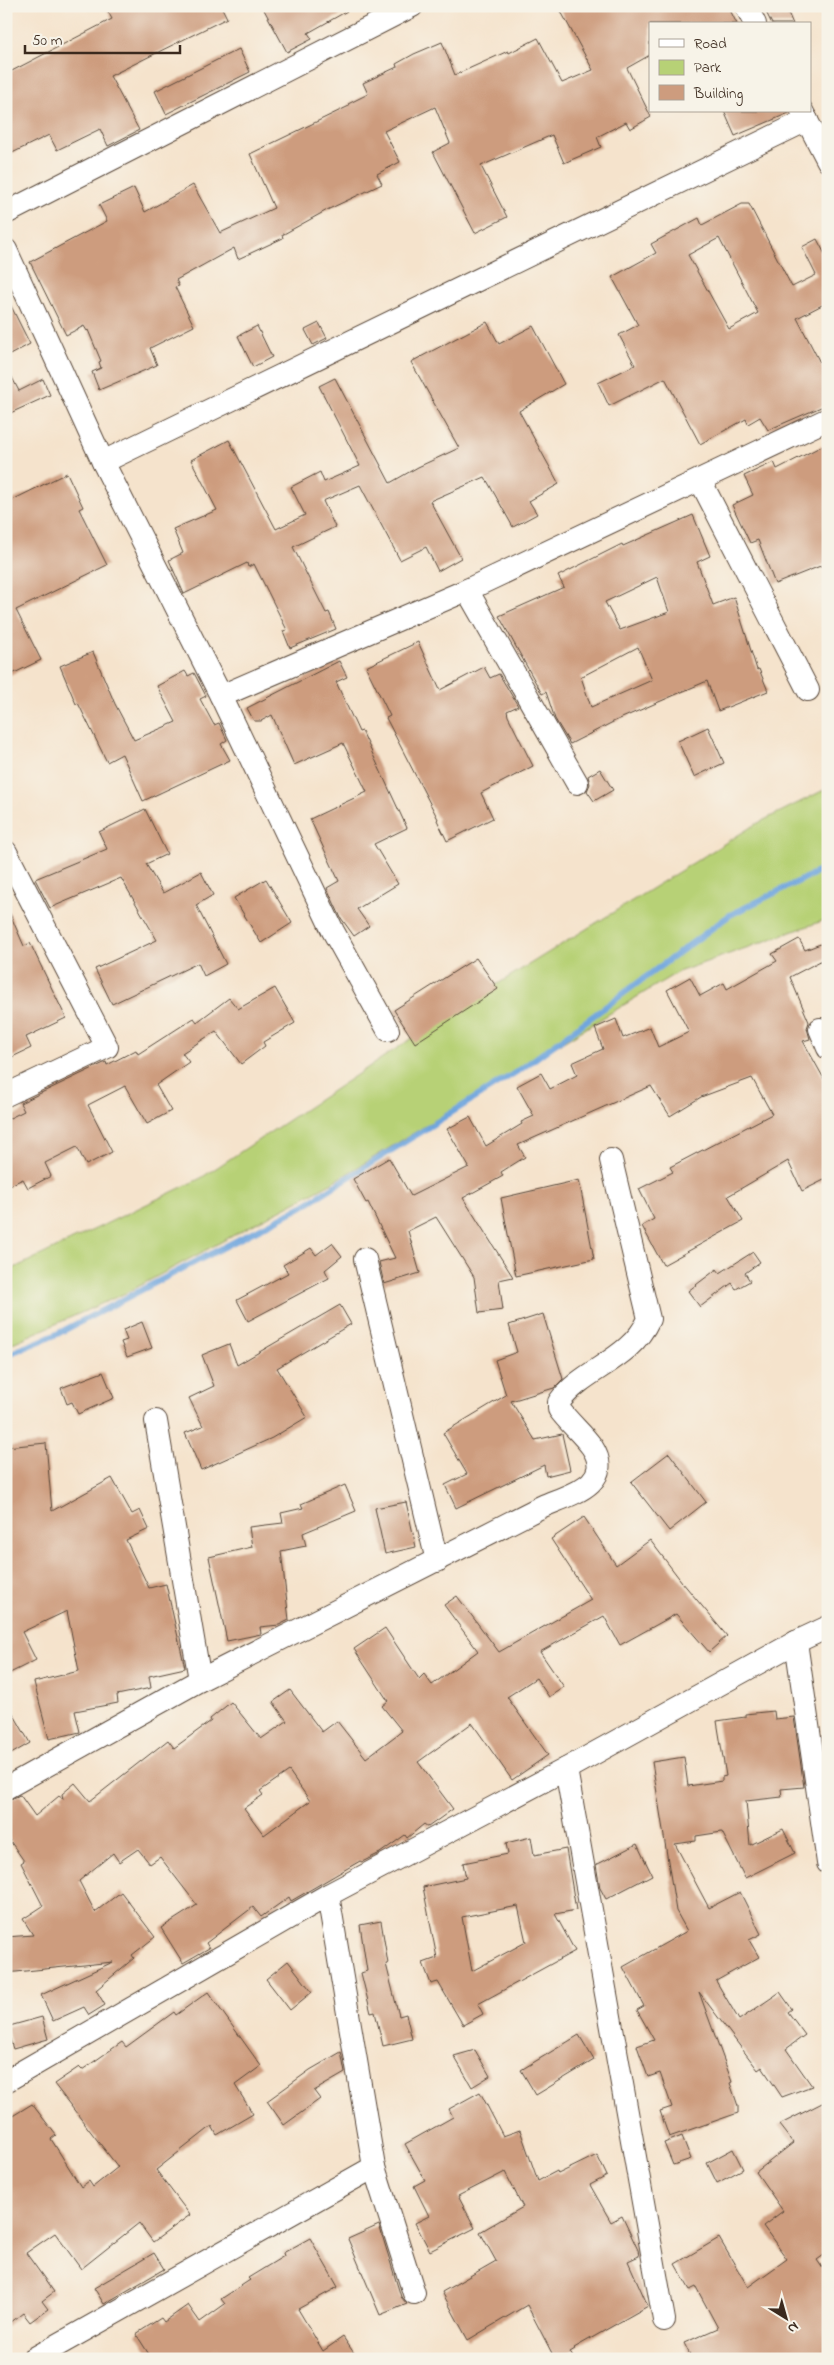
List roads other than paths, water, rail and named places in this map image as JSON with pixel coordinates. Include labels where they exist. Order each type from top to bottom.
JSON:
[{"type":"street","points":[[6,213],[412,6]]},
{"type":"street","points":[[746,6],[754,22]]},
{"type":"street","points":[[103,462],[804,115],[828,161]]},
{"type":"street","points":[[6,250],[103,462],[221,696],[332,931],[388,1030]]},
{"type":"street","points":[[221,696],[467,590],[828,419]]},
{"type":"street","points":[[700,480],[808,690]]},
{"type":"street","points":[[467,590],[577,783]]},
{"type":"street","points":[[6,852],[107,1047],[6,1095]]},
{"type":"street","points":[[6,1788],[200,1680],[543,1506],[585,1487],[595,1479],[600,1468],[597,1457],[591,1446],[559,1409],[559,1402],[566,1392],[619,1355],[642,1335],[649,1319],[611,1160]]},
{"type":"street","points":[[365,1259],[437,1561]]},
{"type":"street","points":[[156,1422],[200,1680]]},
{"type":"street","points":[[6,2081],[328,1895],[566,1769],[796,1642],[828,1627]]},
{"type":"street","points":[[796,1642],[828,1863]]},
{"type":"street","points":[[566,1769],[664,2320]]},
{"type":"street","points":[[328,1895],[374,2167],[414,2293]]},
{"type":"street","points":[[33,2359],[374,2167]]},
{"type":"waterway","points":[[6,1355],[55,1335],[303,1206],[521,1069],[730,915],[828,867]]}]
